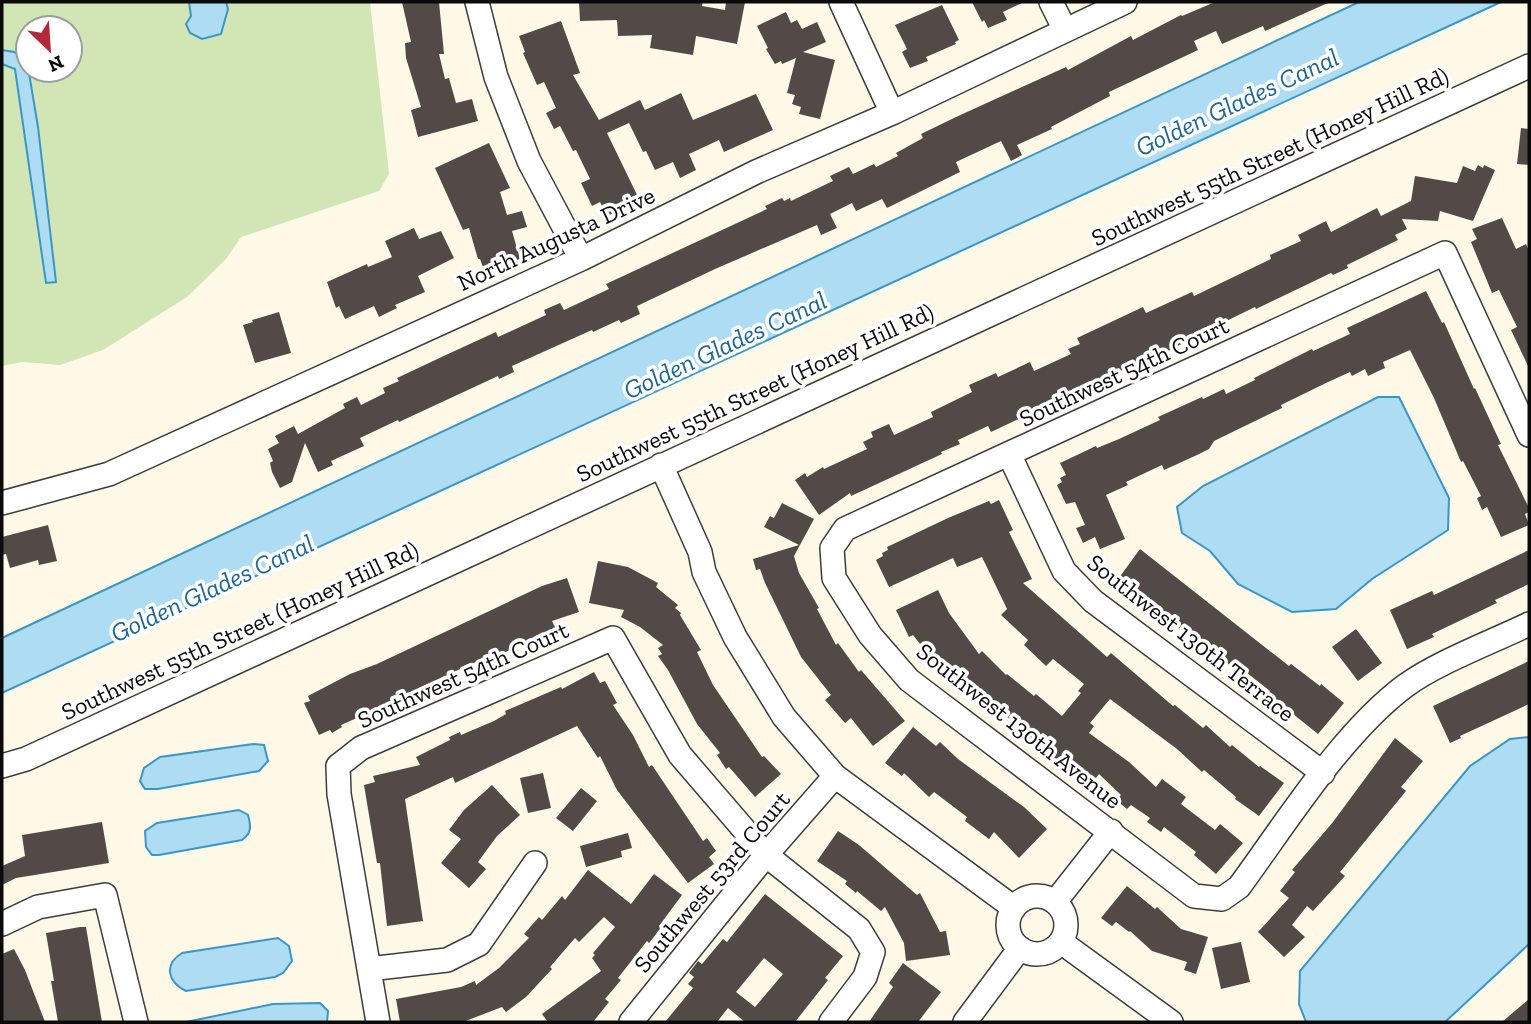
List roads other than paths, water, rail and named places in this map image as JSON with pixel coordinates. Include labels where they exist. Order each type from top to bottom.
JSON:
[{"type":"street","points":[[477,2],[496,77],[529,161],[581,259]]},
{"type":"street","points":[[841,2],[892,113]]},
{"type":"street","points":[[1051,2],[1065,30]]},
{"type":"street","name":"North Augusta Drive","points":[[2,503],[109,474],[581,259],[756,172],[892,113],[1125,2]]},
{"type":"street","name":"Southwest 55th Street (Honey Hill Rd)","points":[[2,766],[26,759],[1529,66]]},
{"type":"street","name":"Southwest 54th Court","points":[[832,548],[845,530],[1445,253],[1529,435]]},
{"type":"street","name":"Southwest 130th Terrace","points":[[1009,454],[1064,571],[1093,601],[1323,773]]},
{"type":"street","points":[[655,468],[700,552],[704,572],[734,636],[785,717],[835,776],[1014,908]]},
{"type":"street","name":"Southwest 130th Avenue","points":[[832,548],[834,578],[870,635],[909,680],[1111,831],[1194,897],[1222,899],[1240,887],[1323,773]]},
{"type":"street","points":[[1323,773],[1370,717],[1406,685],[1529,624]]},
{"type":"street","name":"Southwest 54th Court","points":[[369,969],[339,794],[338,766],[361,748],[613,638],[680,755],[766,855]]},
{"type":"street","name":"Southwest 53rd Court","points":[[631,1022],[766,855],[835,776]]},
{"type":"street","points":[[1055,902],[1111,831]]},
{"type":"street","points":[[766,855],[859,929],[873,952],[865,977],[831,1022]]},
{"type":"street","points":[[378,1022],[369,969],[447,960],[479,944],[536,863]]},
{"type":"street","points":[[2,924],[38,907],[105,895],[136,1022]]},
{"type":"street","points":[[1028,897],[1047,897],[1055,902],[1061,908],[1067,925],[1061,942],[1054,948],[1037,954],[1020,948],[1009,934],[1009,916],[1014,908],[1028,897]]},
{"type":"street","points":[[1061,942],[1171,1022]]},
{"type":"street","points":[[965,1022],[1020,948]]},
{"type":"water","points":[[189,2],[226,2],[228,9],[221,34],[202,39],[190,33],[186,24],[191,16]]},
{"type":"water","name":"Golden Glades Canal","points":[[1359,2],[1501,2],[2,693],[2,638]]},
{"type":"water","points":[[2,50],[14,52],[14,69],[2,64]]},
{"type":"water","points":[[17,84],[31,84],[38,127],[56,282],[46,283]]},
{"type":"water","points":[[1378,397],[1399,397],[1449,498],[1448,530],[1372,579],[1336,609],[1292,612],[1238,584],[1210,551],[1182,533],[1177,507],[1203,486]]},
{"type":"water","points":[[1529,737],[1529,944],[1445,1022],[1306,1022],[1299,1004],[1300,971],[1470,766],[1510,739]]},
{"type":"water","points":[[253,744],[264,745],[268,761],[259,771],[158,789],[145,789],[140,781],[144,768],[160,757]]},
{"type":"water","points":[[239,810],[248,815],[250,823],[249,832],[242,840],[159,855],[152,855],[146,847],[145,831],[157,823]]},
{"type":"water","points":[[278,938],[289,946],[292,961],[283,973],[275,977],[186,991],[175,983],[170,973],[172,963],[182,953]]},
{"type":"water","points":[[320,1003],[328,1011],[327,1022],[186,1022],[273,1004]]}]
